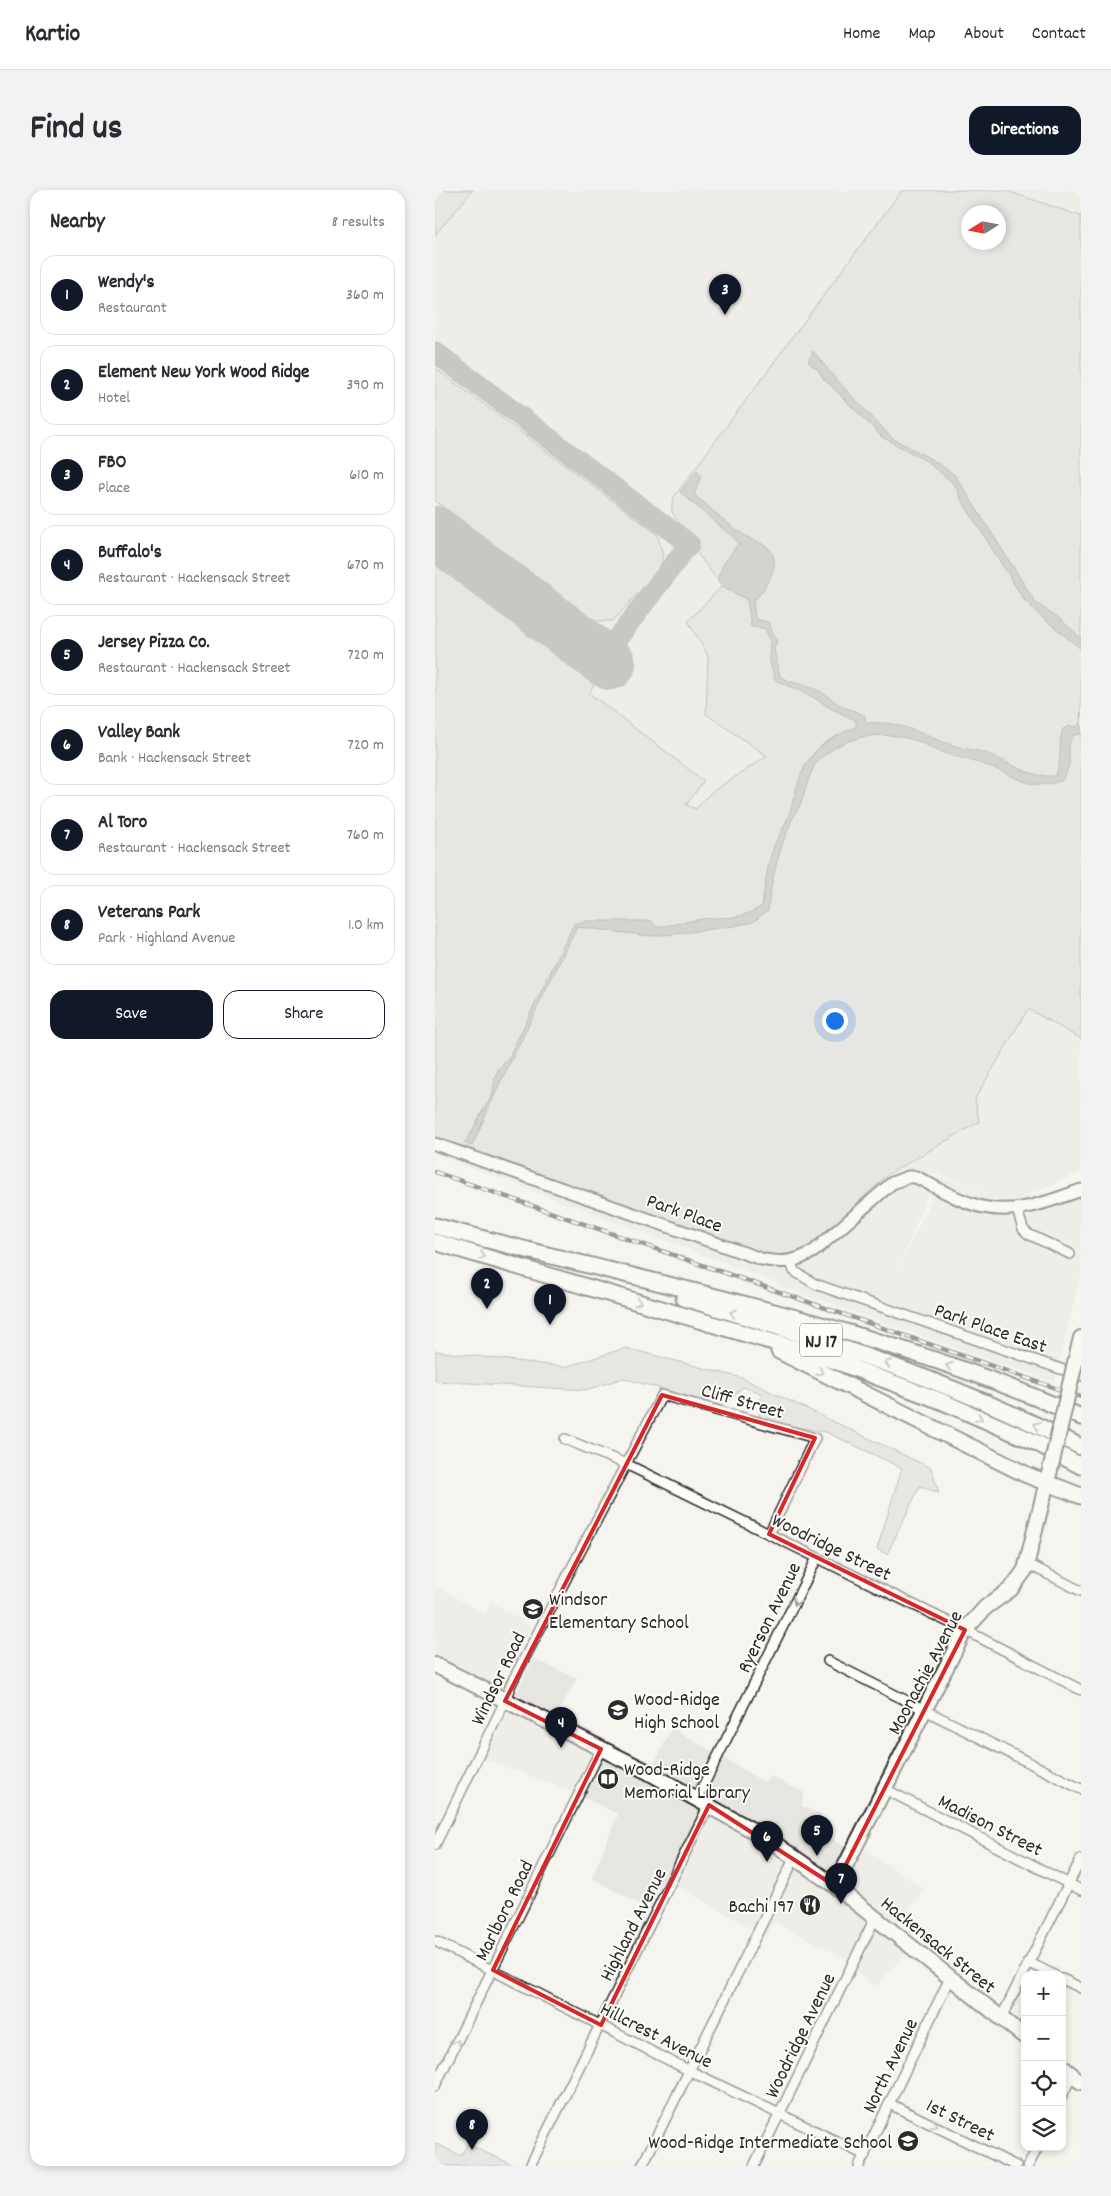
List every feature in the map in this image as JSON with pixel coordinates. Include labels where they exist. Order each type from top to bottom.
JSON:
[{"type":"highway","name":"NJ 17","points":[[435,1226],[551,1258],[809,1336],[876,1359],[995,1406],[1081,1447]]},
{"type":"highway","name":"NJ 17","points":[[435,1242],[827,1358],[925,1394],[1037,1443],[1081,1466]]},
{"type":"highway","points":[[551,1258],[701,1292],[820,1324],[922,1356],[1081,1417]]},
{"type":"highway","points":[[769,1342],[785,1355],[1027,1476],[1081,1496]]},
{"type":"main road","name":"Moonachie Avenue","points":[[835,1886],[965,1630],[985,1606],[1011,1589],[1019,1580],[1028,1564],[1064,1410],[1078,1372],[1081,1338]]},
{"type":"main road","name":"Hackensack Street","points":[[435,1665],[703,1801],[795,1857],[835,1886],[1021,2035]]},
{"type":"street","name":"Park Place","points":[[435,1144],[761,1259],[777,1263],[791,1262]]},
{"type":"street","points":[[791,1262],[802,1259],[814,1251],[892,1183],[908,1178],[916,1177],[982,1207],[1017,1209],[1081,1190]]},
{"type":"street","points":[[1017,1209],[1023,1229],[1028,1234],[1070,1254]]},
{"type":"street","name":"Park Place East","points":[[791,1262],[794,1271],[815,1284],[890,1311],[1078,1372]]},
{"type":"street","name":"Cliff Street","points":[[661,1395],[815,1438],[769,1534]]},
{"type":"street","name":"Windsor Road","points":[[435,1845],[505,1701],[511,1684],[661,1395]]},
{"type":"street","name":"Woodridge Street","points":[[565,1439],[626,1464],[965,1630],[1081,1690]]},
{"type":"street","name":"Ryerson Avenue","points":[[703,1801],[817,1558]]},
{"type":"street","points":[[1028,1564],[1081,1591]]},
{"type":"street","points":[[828,1661],[1081,1789]]},
{"type":"street","name":"Marlboro Road","points":[[435,2086],[601,1749]]},
{"type":"street","name":"Madison Street","points":[[885,1789],[1081,1890]]},
{"type":"street","name":"Highland Avenue","points":[[530,2166],[601,2024],[703,1801]]},
{"type":"street","points":[[642,2166],[795,1857]]},
{"type":"street","points":[[1001,2018],[1081,1859]]},
{"type":"street","name":"Woodridge Avenue","points":[[754,2166],[875,1918]]},
{"type":"street","name":"Hillcrest Avenue","points":[[435,1941],[688,2070],[865,2155]]},
{"type":"street","points":[[1028,1962],[1045,1971]]},
{"type":"street","name":"North Avenue","points":[[859,2166],[950,1978]]},
{"type":"street","points":[[1066,1981],[1081,1988]]},
{"type":"street","points":[[1066,2088],[1072,2075]]},
{"type":"street","name":"1st Street","points":[[890,2104],[1016,2166]]},
{"type":"street","points":[[1029,2166],[1035,2151]]},
{"type":"highlighted area","points":[[662,1395],[815,1438],[769,1534],[965,1630],[835,1886],[709,1805],[601,2025],[493,1970],[601,1749],[505,1701]]},
{"type":"shaded area","points":[[435,190],[1081,190],[1081,1172],[1018,1199],[1081,1184],[1081,1275],[1054,1382],[777,1285],[777,1283],[435,1154]],"holes":[[[936,1173],[992,1193],[942,1177],[897,1272]]]},
{"type":"shaded area","points":[[435,190],[473,190],[435,235]]},
{"type":"shaded area","points":[[902,190],[1004,190],[1081,216],[1081,1039],[1028,1009],[975,1099],[979,1122],[887,1175],[817,1241],[791,1262],[777,1263],[435,1144],[435,565],[594,685],[589,693],[704,781],[686,805],[696,809],[709,794],[767,756],[706,714],[708,656],[688,621],[722,586],[696,552],[699,548],[699,540],[682,526],[673,515],[672,502],[676,494]]},
{"type":"shaded area","points":[[813,351],[835,378],[892,438],[933,460],[955,475],[1036,603],[1059,618],[1081,638],[1081,649],[1024,600],[961,499],[956,487],[926,461],[882,437],[808,362]]},
{"type":"shaded area","points":[[435,368],[657,534],[663,555],[660,568],[613,621],[598,621],[590,617],[435,501]]},
{"type":"shaded area","points":[[697,470],[701,477],[694,495],[735,529],[766,546],[773,555],[774,567],[772,574],[761,593],[753,602],[755,619],[768,622],[777,641],[774,649],[780,676],[817,690],[840,705],[862,714],[865,716],[866,723],[902,726],[955,746],[994,756],[1027,772],[1045,776],[1055,776],[1058,769],[1063,729],[1070,726],[1076,727],[1080,724],[1081,712],[1081,734],[1076,735],[1070,740],[1069,766],[1066,773],[1061,781],[1051,784],[1035,784],[1020,780],[989,766],[938,751],[917,741],[889,735],[876,735],[851,740],[829,752],[819,760],[813,770],[787,833],[773,876],[768,910],[753,922],[676,934],[650,936],[577,927],[499,1085],[472,1146],[464,1143],[491,1097],[495,1076],[499,1068],[507,1061],[574,924],[585,921],[652,921],[656,927],[702,919],[739,916],[762,906],[772,854],[789,815],[798,782],[805,766],[815,752],[824,744],[857,726],[855,720],[813,697],[775,680],[769,658],[770,639],[764,628],[751,627],[747,600],[722,586],[718,577],[723,565],[738,544],[736,540],[680,492]]},
{"type":"shaded area","points":[[626,1348],[742,1378],[931,1468],[939,1493],[920,1486],[887,1554],[877,1549],[902,1468],[826,1432],[759,1421],[761,1393],[743,1387],[722,1406],[623,1378],[586,1390],[435,1381],[435,1351],[565,1367]]},
{"type":"shaded area","points":[[435,1586],[485,1614],[492,1602],[531,1626],[495,1690],[435,1662]]},
{"type":"shaded area","points":[[533,1659],[577,1678],[558,1713],[635,1756],[654,1764],[672,1728],[764,1782],[771,1776],[804,1793],[801,1806],[822,1814],[816,1829],[859,1856],[864,1849],[925,1889],[889,1936],[906,1953],[875,1988],[843,1957],[773,1922],[766,1937],[684,1890],[660,1884],[648,1909],[592,1878],[618,1814],[574,1793],[484,1759]]},
{"type":"shaded area","points":[[435,2143],[461,2156],[467,2144],[515,2166],[435,2166]]},
{"type":"taxiway","points":[[435,352],[689,544],[602,659]]},
{"type":"runway","points":[[435,532],[610,664]]},
{"type":"railway","points":[[435,1172],[1081,1397]]},
{"type":"place","name":"FBO","points":[[725,315]]},
{"type":"place","name":"Element New York Wood Ridge","points":[[487,1309]]},
{"type":"place","name":"Wendy's","points":[[550,1325]]},
{"type":"place","name":"Windsor Elementary School","points":[[533,1609]]},
{"type":"place","name":"Wood-Ridge High School","points":[[618,1710]]},
{"type":"place","name":"Buffalo's","points":[[561,1748]]},
{"type":"place","name":"Wood-Ridge Memorial Library","points":[[608,1779]]},
{"type":"place","name":"Jersey Pizza Co.","points":[[817,1856]]},
{"type":"place","name":"Valley Bank","points":[[767,1862]]},
{"type":"place","name":"Al Toro","points":[[841,1904]]},
{"type":"place","name":"Bachi 197","points":[[810,1905]]},
{"type":"place","name":"Wood-Ridge Intermediate School","points":[[908,2141]]},
{"type":"place","name":"Veterans Park","points":[[472,2150]]}]
